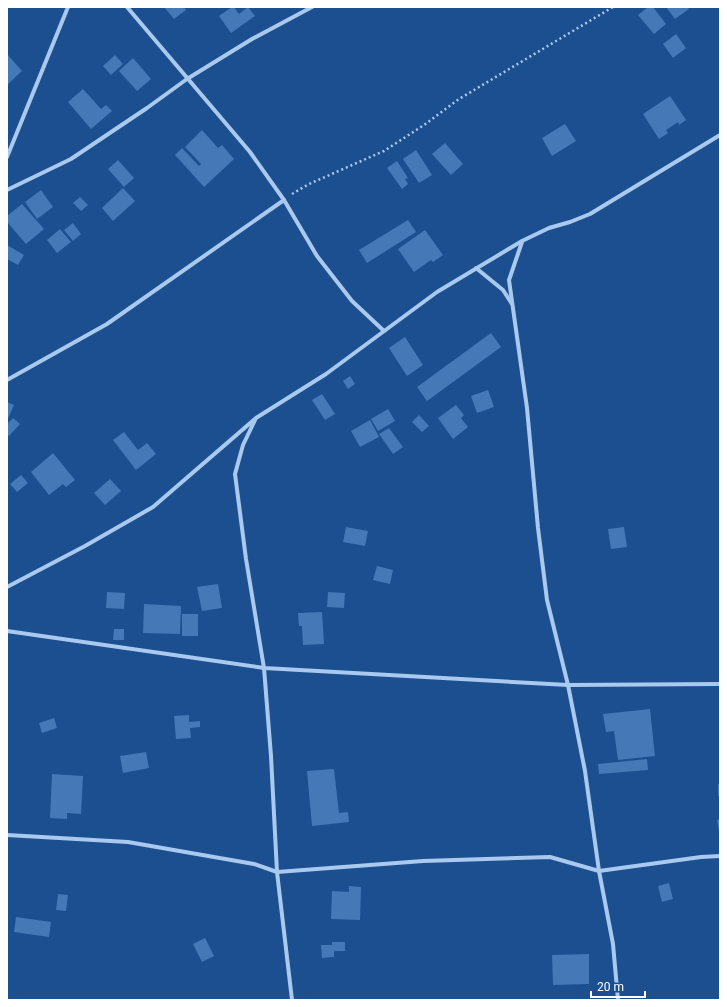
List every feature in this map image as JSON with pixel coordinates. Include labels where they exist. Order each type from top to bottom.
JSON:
[{"type":"street","points":[[7,157],[68,7]]},
{"type":"street","points":[[127,7],[250,152],[284,200],[317,256],[352,301],[384,331]]},
{"type":"street","points":[[7,190],[71,159],[147,108],[186,78],[252,39],[312,7]]},
{"type":"street","points":[[7,587],[85,546],[153,507],[256,418],[326,374],[437,292],[522,241],[549,228],[590,214],[720,135]]},
{"type":"street","points":[[7,380],[106,324],[284,200]]},
{"type":"street","points":[[522,241],[509,280],[527,408],[538,528],[547,600],[568,685],[585,771],[599,871],[613,944],[618,1000]]},
{"type":"street","points":[[476,268],[503,290],[513,306]]},
{"type":"street","points":[[256,418],[243,446],[235,474],[246,559],[264,668],[271,756],[276,872],[292,1000]]},
{"type":"street","points":[[7,632],[264,668],[568,685],[720,684]]},
{"type":"street","points":[[7,835],[128,842],[254,864],[276,872],[424,861],[550,857],[599,871],[701,857],[720,856]]},
{"type":"path","points":[[284,200],[309,184],[384,151],[424,125],[459,99],[613,7]]},
{"type":"building","points":[[164,7],[184,7],[186,10],[174,19]]},
{"type":"building","points":[[234,7],[239,14],[248,7],[255,16],[231,33],[219,16]]},
{"type":"building","points":[[648,7],[653,7],[666,24],[654,34],[638,15]]},
{"type":"building","points":[[666,7],[687,7],[689,9],[675,19]]},
{"type":"building","points":[[676,34],[686,48],[673,58],[663,44]]},
{"type":"building","points":[[7,54],[22,71],[7,85]]},
{"type":"building","points":[[115,55],[123,64],[111,75],[103,66]]},
{"type":"building","points":[[133,58],[151,79],[137,91],[119,71]]},
{"type":"building","points":[[83,89],[101,109],[106,105],[112,111],[91,129],[68,102]]},
{"type":"building","points":[[670,96],[686,120],[679,125],[678,122],[666,130],[668,133],[659,139],[643,114]]},
{"type":"building","points":[[565,124],[576,141],[552,156],[542,138]]},
{"type":"building","points":[[202,130],[218,148],[222,145],[234,159],[204,187],[175,155],[182,148],[199,166],[201,164],[185,147]]},
{"type":"building","points":[[445,143],[463,164],[451,175],[432,154]]},
{"type":"building","points":[[416,150],[432,175],[419,183],[403,159]]},
{"type":"building","points":[[118,160],[134,178],[124,187],[108,169]]},
{"type":"building","points":[[397,161],[408,178],[405,179],[408,184],[402,189],[387,168]]},
{"type":"building","points":[[123,188],[135,201],[113,221],[102,208]]},
{"type":"building","points":[[41,190],[53,207],[37,219],[25,202]]},
{"type":"building","points":[[80,197],[88,205],[81,211],[73,203]]},
{"type":"building","points":[[22,204],[44,229],[26,244],[7,222],[7,216]]},
{"type":"building","points":[[408,220],[416,232],[367,263],[359,250]]},
{"type":"building","points":[[73,223],[81,234],[73,241],[64,230]]},
{"type":"building","points":[[60,229],[71,242],[57,253],[47,240]]},
{"type":"building","points":[[425,230],[443,255],[433,262],[431,260],[414,272],[398,249]]},
{"type":"building","points":[[7,245],[24,255],[18,265],[7,259]]},
{"type":"building","points":[[491,333],[501,347],[427,401],[417,387]]},
{"type":"building","points":[[405,337],[423,365],[407,376],[389,348]]},
{"type":"building","points":[[350,376],[355,384],[348,389],[343,381]]},
{"type":"building","points":[[488,390],[494,407],[477,413],[471,396]]},
{"type":"building","points":[[322,394],[335,414],[325,420],[312,400]]},
{"type":"building","points":[[7,402],[14,405],[7,421]]},
{"type":"building","points":[[456,405],[464,415],[461,418],[468,427],[453,439],[438,418]]},
{"type":"building","points":[[388,409],[395,421],[378,431],[371,419]]},
{"type":"building","points":[[419,415],[429,426],[422,432],[412,422]]},
{"type":"building","points":[[13,418],[20,424],[9,436],[7,434],[7,424]]},
{"type":"building","points":[[370,420],[379,437],[360,447],[351,431]]},
{"type":"building","points":[[389,428],[403,447],[393,454],[379,434]]},
{"type":"building","points":[[124,432],[138,450],[147,443],[156,454],[136,470],[113,440]]},
{"type":"building","points":[[53,453],[75,480],[66,487],[63,484],[49,495],[31,472]]},
{"type":"building","points":[[21,475],[28,483],[17,492],[10,484]]},
{"type":"building","points":[[110,479],[121,491],[105,505],[94,493]]},
{"type":"building","points":[[346,527],[368,531],[365,546],[343,542]]},
{"type":"building","points":[[624,527],[627,547],[611,549],[608,529]]},
{"type":"building","points":[[377,566],[393,570],[390,584],[373,580]]},
{"type":"building","points":[[218,584],[222,608],[202,611],[197,587]]},
{"type":"building","points":[[107,592],[125,593],[124,609],[106,608]]},
{"type":"building","points":[[328,592],[345,593],[344,608],[327,607]]},
{"type":"building","points":[[144,604],[181,606],[180,634],[143,633]]},
{"type":"building","points":[[322,612],[324,644],[303,645],[302,626],[299,626],[298,613]]},
{"type":"building","points":[[182,614],[198,614],[198,636],[182,636]]},
{"type":"building","points":[[114,629],[124,629],[124,640],[113,640]]},
{"type":"building","points":[[650,709],[655,756],[618,760],[614,731],[606,732],[603,714]]},
{"type":"building","points":[[189,715],[189,722],[200,721],[200,727],[190,728],[191,738],[176,739],[174,716]]},
{"type":"building","points":[[54,718],[57,728],[42,733],[39,723]]},
{"type":"building","points":[[146,752],[149,768],[123,773],[120,756]]},
{"type":"building","points":[[647,759],[648,770],[599,774],[598,764]]},
{"type":"building","points":[[334,769],[339,813],[348,812],[349,822],[312,826],[307,771]]},
{"type":"building","points":[[52,774],[83,776],[81,814],[67,813],[67,819],[50,818]]},
{"type":"building","points":[[718,784],[720,784],[720,796],[718,796]]},
{"type":"building","points":[[720,819],[720,832],[719,832],[717,820]]},
{"type":"building","points":[[669,883],[673,899],[662,902],[658,886]]},
{"type":"building","points":[[349,886],[361,887],[360,920],[331,919],[332,891],[349,892]]},
{"type":"building","points":[[58,894],[68,895],[66,911],[56,910]]},
{"type":"building","points":[[16,917],[51,922],[49,937],[14,932]]},
{"type":"building","points":[[205,938],[214,956],[202,962],[193,944]]},
{"type":"building","points":[[332,942],[345,942],[345,951],[334,951],[334,957],[322,958],[321,945],[332,945]]},
{"type":"building","points":[[589,954],[589,984],[553,985],[552,955]]}]
